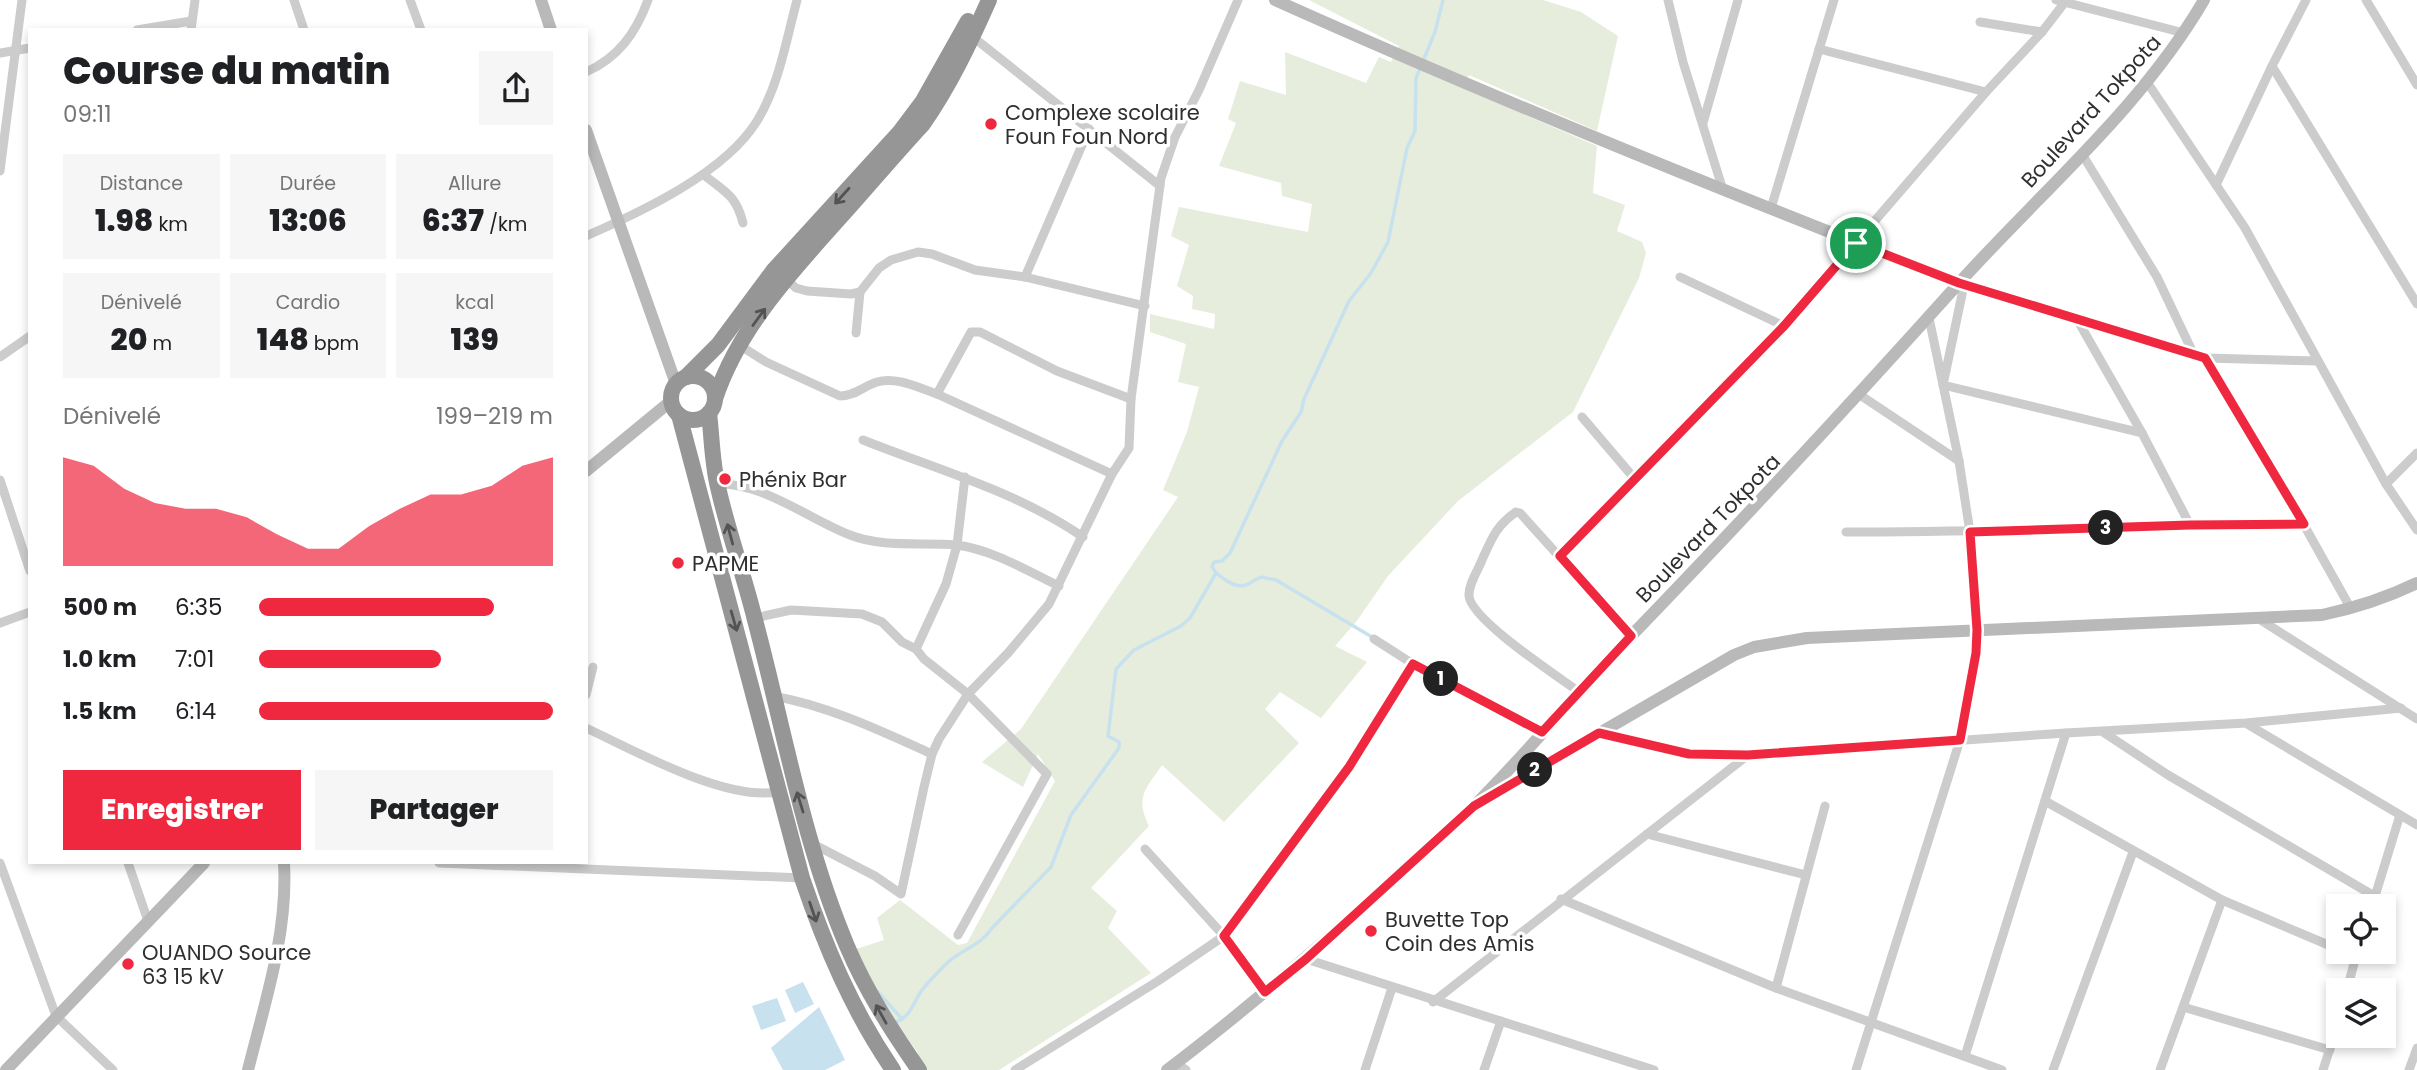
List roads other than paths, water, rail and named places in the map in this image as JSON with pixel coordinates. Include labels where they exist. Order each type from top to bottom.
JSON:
[{"type":"highway","points":[[893,1070],[872,1040],[839,976],[822,938],[802,878],[672,392],[718,345],[773,271],[907,122],[923,101],[960,38],[977,0]]},
{"type":"highway","points":[[675,408],[685,418],[698,419],[712,406],[725,370],[739,345],[786,279],[923,124],[939,102],[989,0]]},
{"type":"highway","points":[[681,381],[693,376],[712,385],[717,484],[755,618],[790,771],[834,912],[856,965],[887,1024],[919,1070]]},
{"type":"street","points":[[0,171],[22,0]]},
{"type":"street","points":[[159,28],[191,25],[195,0]]},
{"type":"street","points":[[294,0],[303,28]]},
{"type":"street","points":[[410,0],[420,28]]},
{"type":"street","points":[[541,0],[550,28]]},
{"type":"street","points":[[588,71],[623,47],[648,0]]},
{"type":"street","points":[[588,235],[618,222],[704,175],[741,141],[756,122],[777,80],[797,0]]},
{"type":"street","points":[[813,845],[875,876],[901,894],[932,754],[939,739],[968,694],[1029,629],[1059,586],[1112,474],[1129,448],[1131,399],[1160,186],[1175,137],[1199,90],[1238,0]]},
{"type":"street","points":[[1275,0],[1392,53],[1723,190],[1961,284],[2205,358],[2318,361]]},
{"type":"street","points":[[1668,0],[1683,62],[1723,190]]},
{"type":"street","points":[[1702,124],[1738,0]]},
{"type":"street","points":[[1771,208],[1834,0]]},
{"type":"street","name":"Boulevard Tokpota","points":[[1176,1068],[1306,959],[1474,806],[1631,636],[1703,564],[2082,154],[2147,82],[2184,33],[2204,0]]},
{"type":"street","points":[[2216,185],[2306,0]]},
{"type":"street","points":[[2366,0],[2417,85]]},
{"type":"street","points":[[1560,556],[1784,326],[1986,92],[2042,32],[2061,1],[2184,33]]},
{"type":"street","points":[[1980,22],[2042,32]]},
{"type":"street","points":[[973,37],[1160,186]]},
{"type":"street","points":[[0,52],[28,48]]},
{"type":"street","points":[[1819,49],[1986,92]]},
{"type":"street","points":[[2272,66],[2417,304]]},
{"type":"street","points":[[2147,82],[2245,228],[2386,484],[2417,530]]},
{"type":"street","points":[[1025,277],[1089,129]]},
{"type":"street","points":[[588,136],[618,222],[681,381]]},
{"type":"street","points":[[2082,154],[2157,277],[2194,355]]},
{"type":"street","points":[[704,175],[731,196],[738,205],[743,223]]},
{"type":"street","points":[[856,333],[860,292],[879,268],[891,260],[918,252],[932,254],[975,270],[1025,277],[1145,306]]},
{"type":"street","points":[[1680,277],[1784,326]]},
{"type":"street","points":[[786,279],[796,288],[807,291],[860,292]]},
{"type":"street","points":[[1943,385],[1961,284]]},
{"type":"street","points":[[1856,1070],[1960,740],[1973,676],[1977,630],[1970,532],[1959,461],[1929,318]]},
{"type":"street","points":[[2078,321],[2142,433],[2190,525]]},
{"type":"street","points":[[937,394],[971,332],[980,332],[1057,371],[1131,399]]},
{"type":"street","points":[[0,357],[28,338]]},
{"type":"street","points":[[739,345],[766,362],[841,396],[849,396],[878,382],[893,381],[937,394],[1112,474]]},
{"type":"street","points":[[2205,358],[2304,524],[2351,609]]},
{"type":"street","points":[[1943,385],[2142,433]]},
{"type":"street","points":[[1860,395],[1959,461]]},
{"type":"street","points":[[588,470],[675,408]]},
{"type":"street","points":[[1582,417],[1634,478]]},
{"type":"street","points":[[863,440],[965,477],[1046,514],[1083,537]]},
{"type":"street","points":[[2386,484],[2417,453]]},
{"type":"street","points":[[916,649],[940,601],[957,545],[965,477]]},
{"type":"street","points":[[0,480],[28,565]]},
{"type":"street","points":[[717,484],[731,483],[754,489],[865,540],[957,545],[1017,566],[1059,586]]},
{"type":"street","points":[[1579,692],[1507,639],[1474,607],[1469,596],[1493,536],[1501,523],[1516,512],[1520,513],[1631,636]]},
{"type":"street","points":[[1846,532],[1970,532],[2304,524]]},
{"type":"street","points":[[1474,806],[1682,684],[1754,647],[1807,638],[2322,615],[2351,609],[2417,583]]},
{"type":"street","points":[[755,618],[791,610],[862,614],[882,622],[902,642],[916,649],[924,659],[968,694],[1047,774],[958,935]]},
{"type":"street","points":[[0,623],[28,613]]},
{"type":"street","points":[[2257,618],[2417,719]]},
{"type":"street","points":[[1374,639],[1413,664],[1542,732]]},
{"type":"street","points":[[1015,1070],[1158,981],[1224,936],[1349,767],[1413,664]]},
{"type":"street","points":[[588,687],[593,667]]},
{"type":"street","points":[[773,696],[850,718],[932,754]]},
{"type":"street","points":[[1599,733],[1689,754],[1748,755],[2246,723],[2401,708]]},
{"type":"street","points":[[2246,723],[2417,825]]},
{"type":"street","points":[[588,730],[700,779],[746,792],[777,792]]},
{"type":"street","points":[[2102,732],[2361,894]]},
{"type":"street","points":[[1965,1056],[2066,733]]},
{"type":"street","points":[[1433,1002],[1748,755]]},
{"type":"street","points":[[2045,801],[2222,900],[2326,945]]},
{"type":"street","points":[[1776,988],[1825,806]]},
{"type":"street","points":[[2376,894],[2400,815]]},
{"type":"street","points":[[1647,834],[1806,875]]},
{"type":"street","points":[[1145,849],[1224,936],[1265,992]]},
{"type":"street","points":[[2053,1070],[2133,852]]},
{"type":"street","points":[[0,863],[56,1016],[113,1070]]},
{"type":"street","points":[[128,864],[148,921]]},
{"type":"street","points":[[6,1070],[203,864]]},
{"type":"street","points":[[248,1070],[283,925],[284,864]]},
{"type":"street","points":[[474,864],[802,878]]},
{"type":"street","points":[[1562,899],[1776,988],[2002,1070]]},
{"type":"street","points":[[2160,1070],[2222,900]]},
{"type":"street","points":[[1306,959],[1433,1002],[1654,1070]]},
{"type":"street","points":[[1365,1070],[1392,988]]},
{"type":"street","points":[[2183,1007],[2330,1050],[2323,1070]]},
{"type":"street","points":[[1485,1070],[1501,1021]]},
{"type":"street","points":[[2409,1070],[2417,1048]]},
{"type":"water","points":[[803,982],[814,1004],[795,1013],[785,990]]},
{"type":"water","points":[[777,998],[786,1021],[761,1030],[752,1006]]},
{"type":"water","points":[[819,1007],[845,1060],[825,1070],[783,1070],[771,1048]]},
{"type":"waterway","points":[[1372,637],[1276,580],[1261,577],[1246,585],[1237,585],[1222,578],[1212,567],[1214,562],[1222,561],[1230,553],[1282,441],[1301,412],[1304,399],[1349,301],[1371,273],[1388,242],[1407,148],[1415,131],[1416,78],[1435,32],[1443,0]]},
{"type":"waterway","points":[[894,1023],[908,1013],[922,990],[945,965],[982,940],[1051,867],[1071,815],[1119,748],[1119,742],[1108,736],[1116,669],[1134,650],[1181,626],[1190,618],[1216,573]]},
{"type":"waterway","points":[[877,991],[902,1019]]},
{"type":"place","name":"Complexe scolaire Foun Foun Nord","points":[[991,124]]},
{"type":"place","name":"Phénix Bar","points":[[725,479]]},
{"type":"place","name":"PAPME","points":[[678,563]]},
{"type":"place","name":"Buvette Top Coin des Amis","points":[[1371,931]]},
{"type":"place","name":"OUANDO Source 63 15 kV","points":[[128,964]]}]
